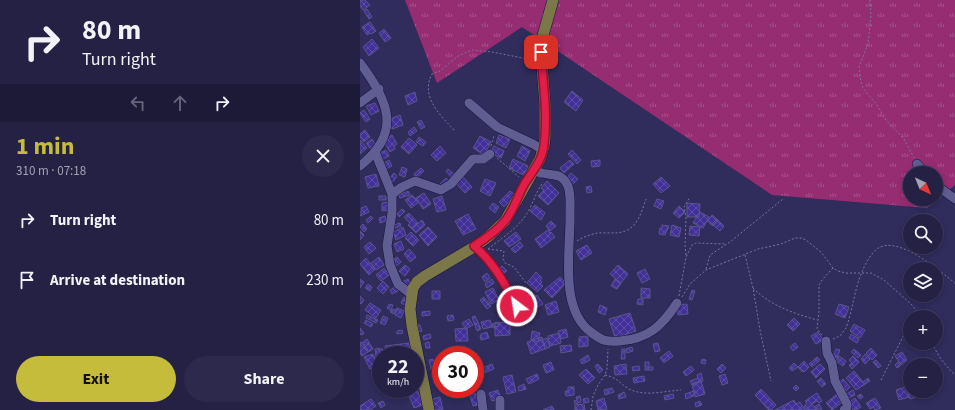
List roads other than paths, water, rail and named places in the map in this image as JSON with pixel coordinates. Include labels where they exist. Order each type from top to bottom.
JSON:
[{"type":"main road","points":[[428,410],[410,309],[415,284],[488,237],[505,221],[525,183],[540,159],[545,137],[541,61],[542,39],[553,0]]},
{"type":"street","points":[[360,63],[379,89],[386,108],[387,126],[380,146],[360,166]]},
{"type":"street","points":[[360,103],[379,89]]},
{"type":"street","points":[[469,103],[497,127],[543,150]]},
{"type":"street","points":[[375,152],[392,194],[393,205],[388,234],[387,255],[398,284],[412,294]]},
{"type":"street","points":[[392,194],[415,181],[441,190],[451,184],[473,160],[483,159],[490,154]]},
{"type":"street","points":[[534,169],[542,173],[561,178],[567,185],[569,193],[570,296],[579,319],[586,329],[608,342],[635,339],[653,331],[662,323],[677,303]]},
{"type":"street","points":[[943,190],[955,199]]},
{"type":"street","points":[[474,246],[483,253],[496,271],[517,306]]},
{"type":"street","points":[[826,341],[827,353],[832,363],[835,381],[847,404],[847,407],[844,410]]},
{"type":"street","points":[[482,398],[483,410]]},
{"type":"street","points":[[500,400],[500,410]]}]
